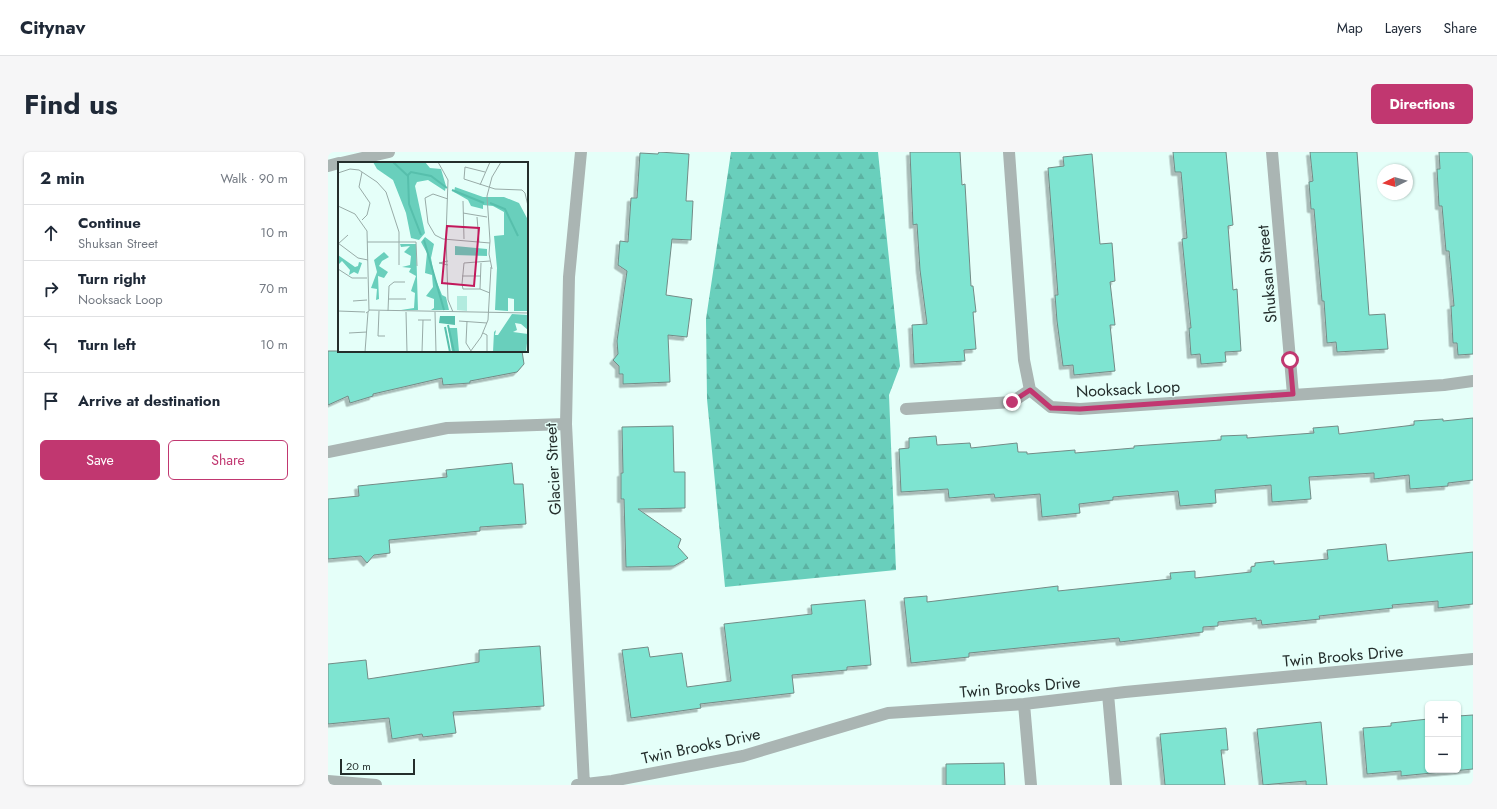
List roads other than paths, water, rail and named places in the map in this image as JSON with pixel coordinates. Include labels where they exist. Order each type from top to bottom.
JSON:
[{"type":"street","points":[[344,162],[389,152]]},
{"type":"street","name":"Glacier Street","points":[[582,152],[569,277],[566,424],[582,785]]},
{"type":"street","points":[[906,409],[1012,402],[1030,390],[1024,360],[1010,152]]},
{"type":"street","name":"Shuksan Street","points":[[1272,152],[1293,394]]},
{"type":"street","points":[[328,166],[338,164]]},
{"type":"street","name":"Nooksack Loop","points":[[1030,390],[1051,408],[1080,409],[1473,381]]},
{"type":"street","points":[[328,452],[447,428],[566,424]]},
{"type":"street","name":"Twin Brooks Drive","points":[[582,785],[743,756],[888,713],[1024,704],[1108,694],[1473,660]]},
{"type":"street","points":[[1108,694],[1116,785]]},
{"type":"street","points":[[1024,704],[1031,785]]},
{"type":"street","points":[[328,781],[376,785]]}]
